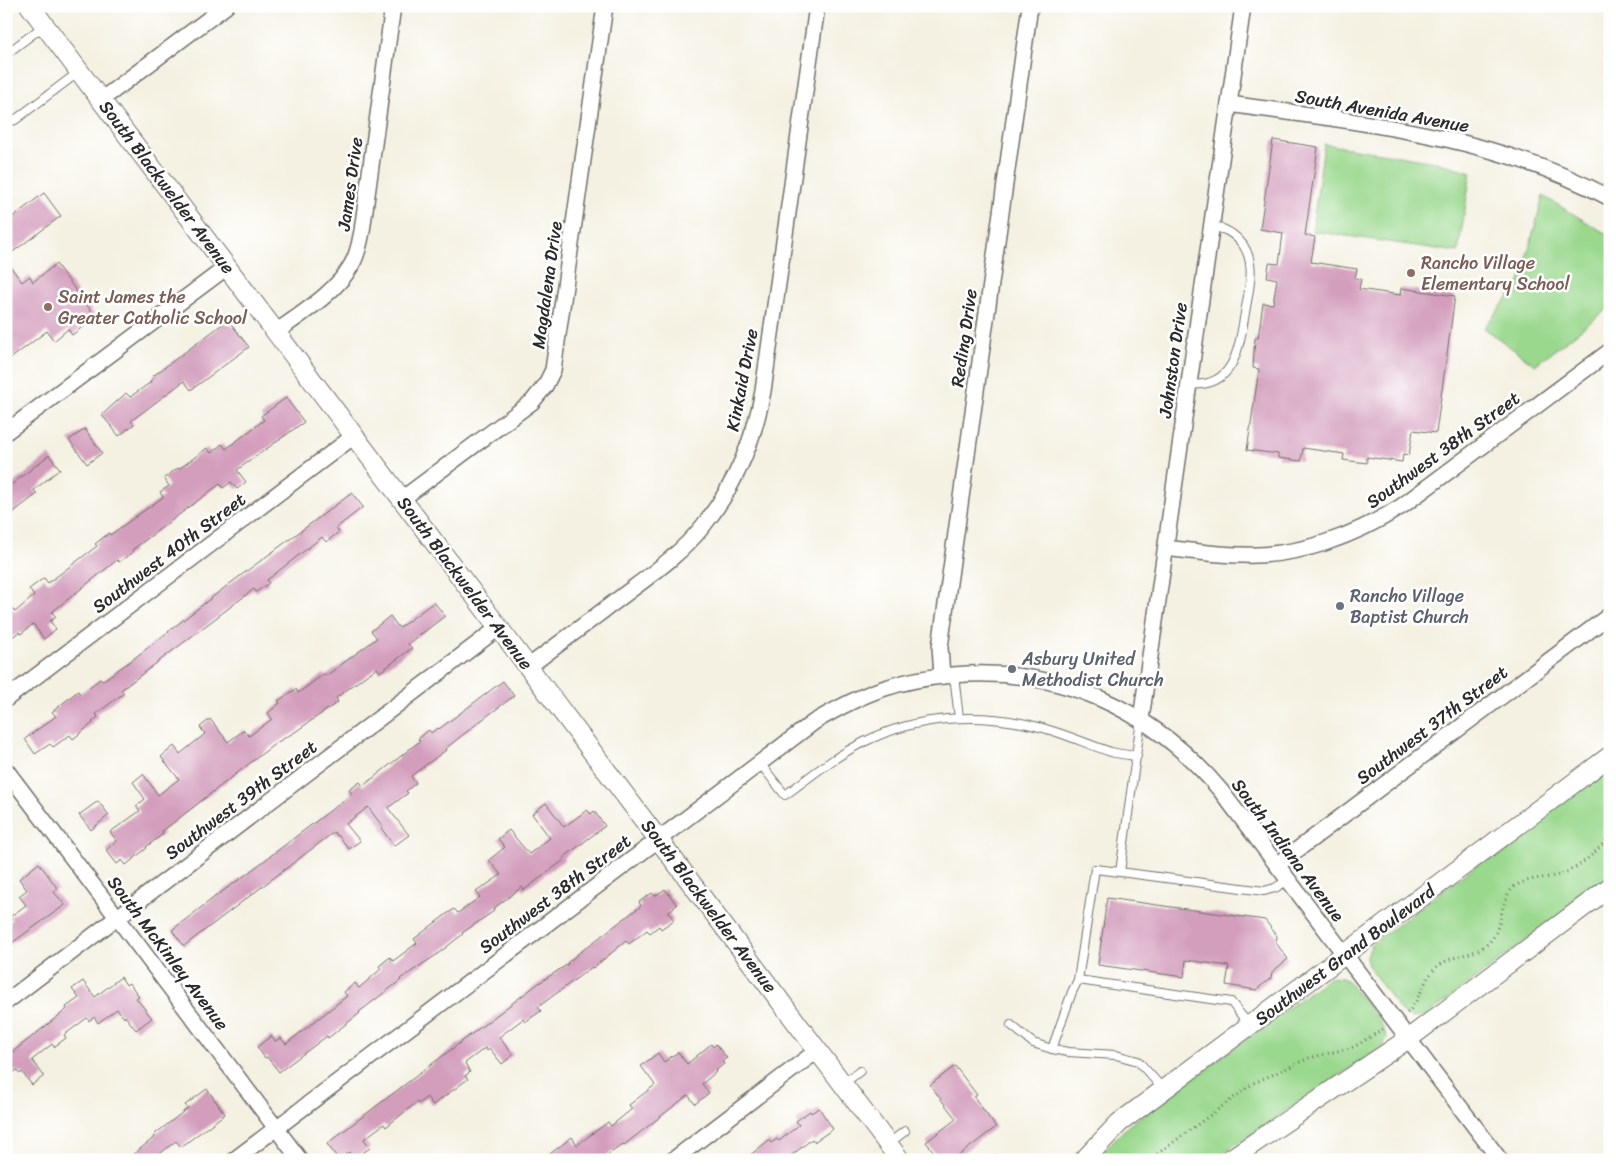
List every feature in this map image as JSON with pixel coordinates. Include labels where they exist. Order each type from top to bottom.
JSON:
[{"type":"street","name":"South Blackwelder Avenue","points":[[30,6],[900,1160]]},
{"type":"street","points":[[101,100],[226,6]]},
{"type":"street","name":"James Drive","points":[[276,332],[343,278],[356,256],[362,231],[393,6]]},
{"type":"street","name":"Magdalena Drive","points":[[402,499],[528,405],[545,386],[553,370],[605,6]]},
{"type":"street","name":"Kinkaid Drive","points":[[528,667],[672,558],[703,526],[729,488],[740,467],[753,434],[763,391],[817,6]]},
{"type":"street","name":"Reding Drive","points":[[948,676],[940,647],[1030,6]]},
{"type":"street","name":"Johnston Drive","points":[[1141,719],[1243,6]]},
{"type":"street","name":"South Avenida Avenue","points":[[1228,104],[1377,125],[1452,141],[1514,158],[1555,173],[1610,198]]},
{"type":"street","points":[[6,432],[227,266]]},
{"type":"street","name":"Southwest 38th Street","points":[[1166,548],[1243,556],[1275,554],[1328,542],[1369,526],[1402,506],[1610,351]]},
{"type":"street","name":"Southwest 40th Street","points":[[6,699],[354,436]]},
{"type":"street","name":"Southwest 37th Street","points":[[1277,866],[1610,615]]},
{"type":"street","name":"Southwest 39th Street","points":[[6,1002],[498,628]]},
{"type":"street","name":"Southwest 38th Street","points":[[234,1160],[759,762],[814,722],[847,704],[883,689],[910,682],[948,676],[993,673],[1065,685],[1115,704],[1141,719]]},
{"type":"street","name":"South Indiana Avenue","points":[[1141,719],[1167,738],[1209,776],[1500,1160]]},
{"type":"street","name":"Southwest Grand Boulevard","points":[[1084,1160],[1119,1123],[1610,756]]},
{"type":"street","name":"South McKinley Avenue","points":[[6,770],[300,1160]]},
{"type":"street","points":[[1229,1160],[1408,1039],[1610,886]]},
{"type":"street","points":[[673,1160],[818,1050]]},
{"type":"lane","points":[[6,54],[45,25]]},
{"type":"lane","points":[[6,122],[16,120],[80,71]]},
{"type":"lane","points":[[1189,384],[1198,385],[1213,382],[1228,370],[1232,364],[1240,347],[1251,277],[1249,256],[1241,242],[1228,231],[1212,227]]},
{"type":"lane","points":[[948,676],[958,718]]},
{"type":"lane","points":[[759,762],[785,795],[836,758],[864,742],[891,730],[912,724],[937,719],[958,718],[1013,722],[1037,726],[1112,752],[1137,756]]},
{"type":"lane","points":[[1120,872],[1141,719]]},
{"type":"lane","points":[[1052,1049],[1078,980],[1094,869],[1264,891],[1275,888],[1288,880]]},
{"type":"lane","points":[[1078,980],[1231,1002],[1250,1026]]},
{"type":"lane","points":[[1011,1025],[1033,1044],[1068,1052],[1116,1055],[1138,1061],[1164,1090]]},
{"type":"lane","points":[[843,1084],[860,1071]]},
{"type":"lane","points":[[888,1144],[905,1131]]},
{"type":"green space","points":[[1324,144],[1436,162],[1471,172],[1458,252],[1312,231]]},
{"type":"green space","points":[[1543,196],[1610,236],[1610,307],[1535,365],[1484,328],[1520,282]]},
{"type":"green space","points":[[1610,764],[1610,877],[1426,1016],[1412,1018],[1401,1012],[1367,964],[1367,955],[1372,944]]},
{"type":"green space","points":[[1333,977],[1348,981],[1381,1023],[1387,1037],[1383,1046],[1213,1160],[1095,1160],[1128,1126],[1327,979]]},
{"type":"building","points":[[1273,140],[1318,147],[1305,235],[1315,237],[1311,262],[1357,269],[1355,278],[1361,279],[1359,289],[1400,295],[1401,288],[1455,296],[1436,433],[1413,430],[1409,455],[1403,454],[1402,462],[1367,457],[1367,463],[1343,460],[1344,454],[1303,448],[1301,461],[1278,458],[1278,454],[1247,450],[1259,369],[1253,368],[1255,338],[1258,338],[1263,303],[1273,304],[1277,279],[1267,277],[1269,263],[1279,264],[1283,233],[1260,229]]},
{"type":"building","points":[[44,193],[61,216],[6,257],[6,222]]},
{"type":"building","name":"Saint James the Greater Catholic School","points":[[6,261],[22,282],[30,276],[33,282],[56,264],[96,317],[72,335],[68,329],[54,341],[47,331],[6,362]]},
{"type":"building","points":[[228,320],[249,347],[191,390],[184,381],[131,421],[134,424],[119,436],[102,415],[126,393],[130,397],[151,382],[154,378],[153,376]]},
{"type":"building","points":[[286,398],[304,422],[237,470],[246,482],[237,489],[231,482],[223,488],[220,484],[132,550],[133,552],[119,562],[117,560],[52,612],[56,617],[50,621],[56,629],[44,639],[33,624],[21,634],[19,632],[6,642],[6,600],[15,612],[34,596],[29,589],[44,578],[48,583],[97,546],[95,544],[109,533],[110,535],[163,497],[160,492],[169,486],[164,478],[207,448],[211,453],[222,444],[226,449],[264,420],[261,416]]},
{"type":"building","points":[[85,429],[102,453],[87,464],[69,440]]},
{"type":"building","points":[[49,455],[60,469],[34,490],[37,494],[6,518],[6,489]]},
{"type":"building","points":[[352,493],[363,507],[336,528],[339,532],[326,542],[322,537],[267,580],[269,583],[256,592],[254,589],[121,690],[124,693],[96,714],[98,717],[93,723],[73,739],[70,735],[53,747],[50,744],[35,754],[25,739],[56,716],[52,712],[78,691],[80,694],[100,679],[102,681],[132,660],[228,585]]},
{"type":"building","points":[[434,602],[445,616],[408,644],[412,648],[380,672],[377,668],[364,677],[336,698],[338,702],[276,743],[162,831],[163,834],[126,865],[122,860],[117,864],[106,850],[117,841],[110,832],[140,811],[136,806],[145,799],[133,782],[143,774],[158,795],[179,779],[161,757],[174,746],[180,754],[205,734],[200,727],[210,719],[228,742],[244,730],[249,736],[272,719],[268,713],[280,703],[278,701],[296,689],[298,693],[324,674],[326,676],[377,638],[371,631],[390,616],[399,628]]},
{"type":"building","points":[[503,681],[514,696],[411,776],[416,783],[406,791],[408,793],[388,808],[409,835],[394,846],[368,807],[346,824],[360,841],[349,849],[334,832],[184,946],[172,930],[352,794],[349,790],[360,782],[363,786],[420,741],[418,739],[429,730],[431,733],[439,729]]},
{"type":"building","points":[[98,801],[109,815],[91,830],[79,815]]},
{"type":"building","points":[[546,803],[564,827],[587,810],[591,814],[594,811],[605,826],[563,858],[564,860],[524,890],[522,887],[435,956],[400,979],[328,1038],[327,1036],[279,1072],[267,1057],[265,1058],[257,1047],[271,1036],[275,1041],[281,1038],[286,1044],[347,996],[344,992],[355,983],[359,988],[381,969],[379,966],[390,957],[393,961],[417,943],[414,939],[444,916],[454,909],[458,913],[480,897],[476,892],[501,875],[489,860],[505,847],[498,839],[509,830],[529,854],[550,838],[532,814]]},
{"type":"building","points":[[39,863],[58,889],[54,892],[65,905],[6,947],[6,925],[12,920],[10,917],[26,905],[19,896],[27,890],[19,879]]},
{"type":"building","points":[[665,889],[677,905],[668,912],[674,920],[661,929],[659,926],[650,933],[647,930],[629,944],[626,941],[593,968],[538,1007],[541,1011],[525,1022],[523,1019],[499,1037],[513,1055],[502,1064],[490,1049],[487,1051],[485,1048],[465,1063],[470,1072],[465,1076],[468,1079],[433,1105],[427,1097],[418,1104],[417,1102],[386,1127],[384,1124],[364,1139],[370,1148],[355,1158],[349,1152],[339,1160],[327,1144],[333,1139],[539,983],[568,964],[579,953],[641,906],[639,902],[652,893],[655,896]]},
{"type":"building","points":[[1107,898],[1265,920],[1277,936],[1276,943],[1288,959],[1272,972],[1271,978],[1256,990],[1226,985],[1229,966],[1186,960],[1184,977],[1098,965]]},
{"type":"building","points":[[121,977],[126,985],[129,983],[139,996],[136,998],[152,1018],[136,1030],[117,1009],[98,1023],[94,1017],[89,1021],[87,1018],[64,1035],[66,1038],[54,1047],[52,1044],[32,1060],[44,1076],[32,1085],[22,1072],[20,1074],[17,1070],[6,1078],[6,1057],[79,998],[72,989],[83,981],[95,997]]},
{"type":"building","points":[[711,1044],[713,1047],[716,1044],[727,1058],[722,1061],[724,1064],[702,1084],[709,1093],[695,1104],[688,1095],[624,1145],[601,1160],[542,1160],[572,1137],[577,1145],[608,1122],[611,1126],[632,1109],[629,1105],[655,1085],[641,1066],[658,1053],[664,1062],[678,1052],[687,1064]]},
{"type":"building","points":[[955,1066],[977,1095],[974,1097],[996,1127],[953,1160],[940,1160],[926,1142],[956,1119],[930,1085]]},
{"type":"building","points":[[207,1089],[225,1114],[181,1147],[176,1141],[152,1160],[126,1160],[188,1108],[185,1105]]},
{"type":"building","points":[[819,1108],[833,1129],[814,1142],[812,1139],[786,1160],[744,1160],[769,1140],[771,1143],[777,1139],[779,1141],[799,1125],[796,1121],[810,1111],[811,1113]]},
{"type":"place","name":"Rancho Village Elementary School","points":[[1411,273]]},
{"type":"place","name":"Saint James the Greater Catholic School","points":[[48,307]]},
{"type":"place","name":"Rancho Village Baptist Church","points":[[1340,606]]},
{"type":"place","name":"Asbury United Methodist Church","points":[[1012,669]]}]
